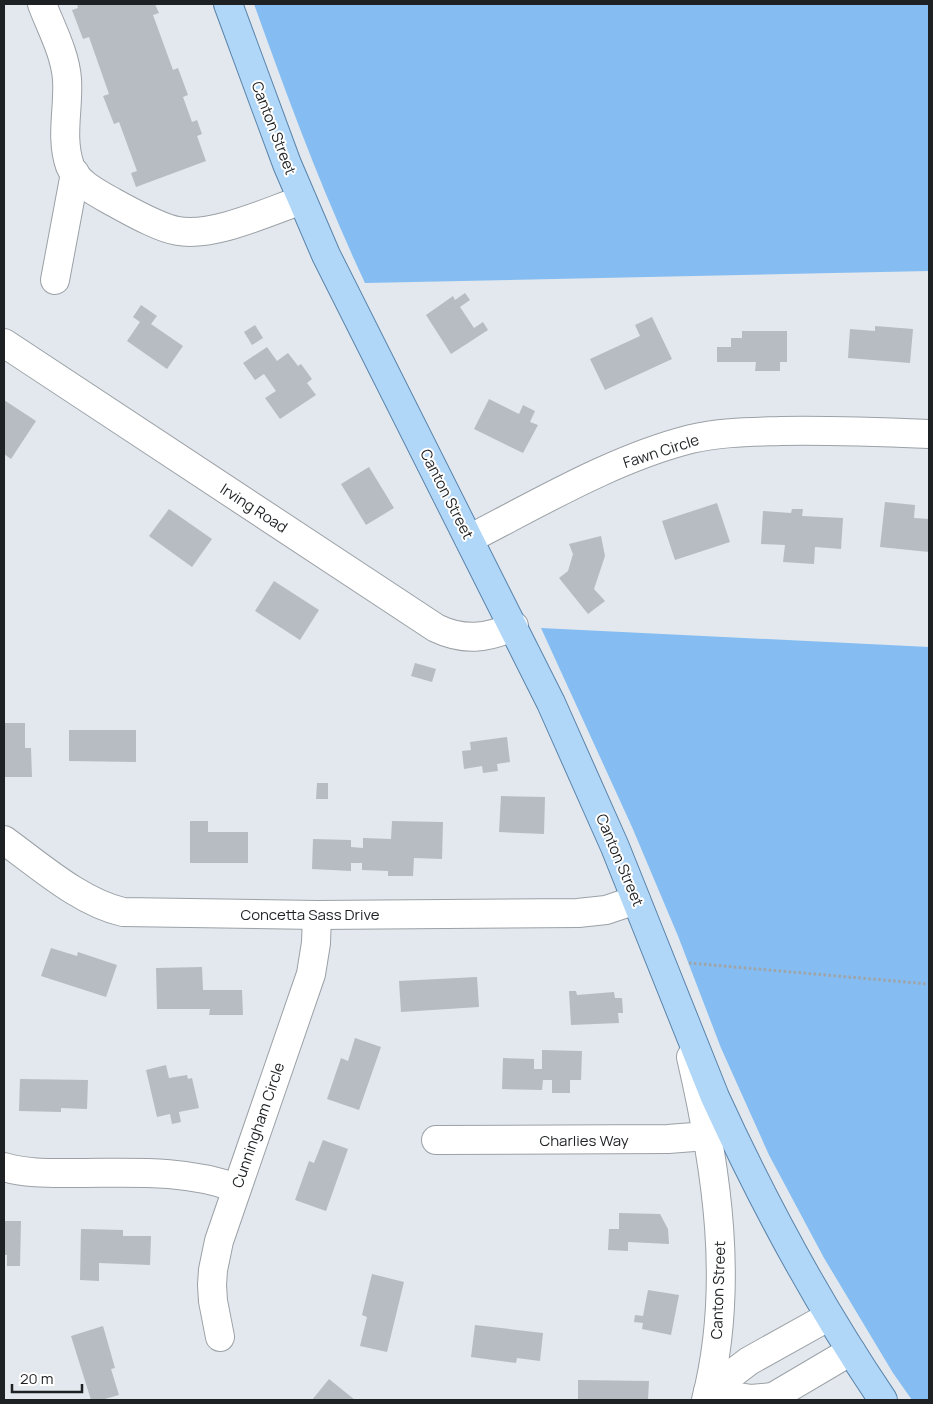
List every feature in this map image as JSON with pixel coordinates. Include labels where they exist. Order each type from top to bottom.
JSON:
[{"type":"main road","name":"Canton Street","points":[[228,4],[302,200],[341,287],[514,626],[584,776],[715,1097],[718,1132],[788,1244],[828,1316],[883,1400]]},
{"type":"street","points":[[42,4],[65,68],[67,88],[65,121],[68,159],[74,174],[86,185],[103,196],[168,229],[178,231],[204,231],[219,228],[302,200]]},
{"type":"street","points":[[54,280],[74,174]]},
{"type":"street","name":"Irving Road","points":[[4,343],[436,628],[457,636],[469,638],[494,634],[514,626]]},
{"type":"street","name":"Fawn Circle","points":[[469,538],[602,472],[647,453],[691,439],[738,433],[811,430],[929,434]]},
{"type":"street","name":"Concetta Sass Drive","points":[[4,840],[85,898],[117,911],[136,913],[317,915],[592,912],[636,900]]},
{"type":"street","name":"Cunningham Circle","points":[[220,1337],[213,1302],[213,1270],[219,1241],[311,974],[316,943],[317,915]]},
{"type":"street","name":"Charlies Way","points":[[436,1140],[668,1140],[718,1132]]},
{"type":"street","name":"Canton Street","points":[[707,1396],[717,1333],[721,1274],[718,1214],[718,1132]]},
{"type":"street","points":[[4,1167],[14,1170],[45,1173],[164,1173],[209,1179],[236,1188]]},
{"type":"street","points":[[707,1396],[749,1361],[828,1316]]},
{"type":"street","points":[[707,1396],[771,1399],[851,1351]]},
{"type":"path","points":[[667,976],[686,963],[929,984]]},
{"type":"shaded area","points":[[254,4],[929,4],[929,271],[365,283],[306,145]]},
{"type":"shaded area","points":[[541,628],[929,647],[929,1400],[912,1400],[893,1373],[824,1258],[769,1155],[721,1048],[678,936],[632,827]]},
{"type":"building","points":[[77,4],[155,4],[159,13],[153,15],[173,70],[178,68],[188,95],[183,97],[192,122],[197,120],[202,134],[197,136],[206,161],[136,187],[131,173],[137,171],[119,122],[114,124],[103,96],[109,94],[89,37],[83,39],[72,10],[78,8]]},
{"type":"building","points":[[465,293],[470,300],[460,307],[474,328],[483,322],[488,330],[451,354],[426,315],[453,296],[455,300]]},
{"type":"building","points":[[141,305],[157,316],[151,324],[183,346],[167,369],[127,341],[140,322],[133,317]]},
{"type":"building","points":[[652,317],[672,359],[605,390],[590,359],[640,336],[635,325]]},
{"type":"building","points":[[255,325],[263,338],[252,345],[244,332]]},
{"type":"building","points":[[875,326],[913,329],[910,363],[848,358],[850,329],[875,331]]},
{"type":"building","points":[[742,331],[787,331],[787,362],[780,362],[780,371],[755,371],[756,362],[717,362],[717,347],[731,347],[731,338],[742,338]]},
{"type":"building","points":[[267,347],[277,361],[288,353],[298,366],[301,364],[312,379],[307,383],[316,395],[280,419],[265,398],[276,391],[264,374],[255,380],[243,363]]},
{"type":"building","points":[[489,399],[519,414],[523,405],[535,411],[530,422],[538,425],[523,453],[474,429]]},
{"type":"building","points":[[4,400],[36,421],[11,459],[4,454]]},
{"type":"building","points":[[369,467],[394,508],[366,525],[341,484]]},
{"type":"building","points":[[885,502],[915,505],[914,518],[929,519],[929,552],[880,547]]},
{"type":"building","points":[[717,503],[730,542],[675,560],[662,521]]},
{"type":"building","points":[[169,509],[212,539],[192,567],[149,536]]},
{"type":"building","points":[[792,509],[803,509],[802,516],[843,518],[841,549],[815,547],[814,564],[783,562],[785,545],[761,544],[763,511],[791,513]]},
{"type":"building","points":[[601,536],[605,556],[594,589],[605,601],[588,614],[559,578],[568,571],[573,554],[569,544]]},
{"type":"building","points":[[274,581],[319,610],[300,640],[255,611]]},
{"type":"building","points":[[415,663],[436,669],[432,682],[411,676]]},
{"type":"building","points":[[4,723],[25,723],[25,748],[31,748],[32,777],[4,777]]},
{"type":"building","points":[[69,730],[136,730],[136,762],[69,761]]},
{"type":"building","points":[[507,737],[510,762],[497,764],[498,771],[483,773],[482,766],[464,769],[462,751],[471,750],[470,742]]},
{"type":"building","points":[[317,783],[328,783],[328,799],[316,799]]},
{"type":"building","points":[[501,796],[545,797],[544,834],[499,832]]},
{"type":"building","points":[[190,821],[208,821],[208,832],[248,832],[248,863],[190,863]]},
{"type":"building","points":[[392,821],[443,822],[442,859],[414,858],[413,876],[388,876],[388,871],[362,870],[362,863],[351,863],[351,871],[312,869],[313,839],[351,840],[351,847],[363,848],[363,838],[391,839]]},
{"type":"building","points":[[51,948],[77,956],[78,952],[117,965],[106,997],[41,976]]},
{"type":"building","points":[[202,967],[203,990],[242,990],[243,1015],[209,1015],[210,1009],[157,1009],[156,968]]},
{"type":"building","points":[[477,977],[479,1007],[401,1012],[399,981]]},
{"type":"building","points":[[569,991],[576,991],[577,995],[614,992],[615,998],[622,998],[623,1013],[618,1013],[619,1023],[571,1025]]},
{"type":"building","points":[[355,1038],[381,1047],[359,1110],[327,1099],[341,1058],[348,1061]]},
{"type":"building","points":[[542,1050],[582,1051],[581,1080],[570,1080],[570,1093],[552,1093],[552,1080],[543,1080],[542,1090],[502,1089],[503,1058],[534,1059],[534,1069],[542,1069]]},
{"type":"building","points":[[166,1065],[169,1078],[187,1075],[188,1079],[192,1078],[199,1108],[179,1112],[181,1122],[172,1124],[170,1114],[157,1117],[146,1070]]},
{"type":"building","points":[[20,1079],[88,1080],[87,1109],[61,1108],[61,1112],[19,1111]]},
{"type":"building","points":[[323,1140],[348,1149],[326,1211],[295,1200],[309,1161],[314,1163]]},
{"type":"building","points":[[619,1213],[660,1214],[668,1229],[669,1244],[628,1242],[628,1251],[608,1250],[609,1229],[619,1229]]},
{"type":"building","points":[[4,1221],[21,1221],[20,1266],[7,1266],[7,1255],[4,1255]]},
{"type":"building","points":[[81,1229],[123,1230],[123,1236],[151,1236],[150,1265],[99,1263],[99,1281],[80,1280]]},
{"type":"building","points":[[372,1274],[404,1282],[387,1352],[360,1346],[367,1317],[362,1315]]},
{"type":"building","points":[[648,1290],[679,1295],[671,1335],[642,1329],[643,1323],[634,1322],[635,1315],[643,1316]]},
{"type":"building","points":[[475,1325],[543,1333],[540,1361],[517,1358],[516,1363],[471,1357]]},
{"type":"building","points":[[103,1326],[115,1368],[111,1369],[119,1395],[101,1400],[91,1400],[71,1336]]},
{"type":"building","points":[[329,1379],[355,1400],[312,1400]]},
{"type":"building","points":[[578,1380],[649,1381],[648,1400],[578,1400]]}]
